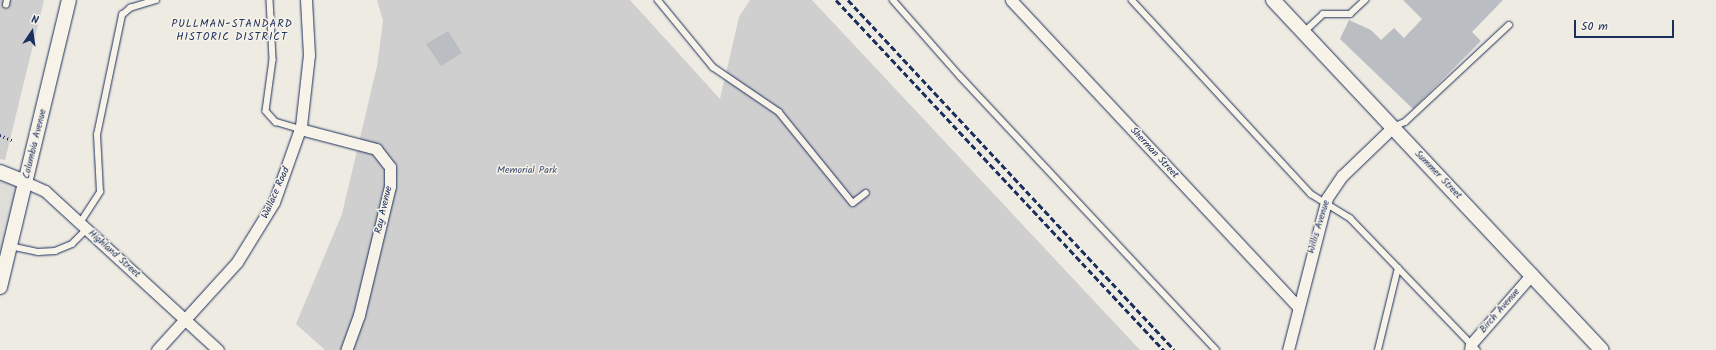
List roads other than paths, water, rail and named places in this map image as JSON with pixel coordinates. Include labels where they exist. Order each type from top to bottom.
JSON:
[{"type":"street","name":"Columbia Avenue","points":[[0,287],[69,0]]},
{"type":"street","name":"Wallace Road","points":[[157,350],[237,262],[258,233],[274,202],[300,129],[309,55],[306,0]]},
{"type":"street","name":"Sherman Street","points":[[1011,0],[1297,306]]},
{"type":"street","name":"Summer Street","points":[[1273,0],[1602,350]]},
{"type":"street","name":"Willis Avenue","points":[[1288,350],[1297,306],[1326,204],[1342,176],[1393,128]]},
{"type":"street","name":"Ray Avenue","points":[[300,129],[376,149],[390,167],[390,186],[359,315],[346,350]]},
{"type":"street","name":"Highland Street","points":[[0,172],[45,191],[218,350]]},
{"type":"street","name":"Birch Avenue","points":[[1473,348],[1532,274]]},
{"type":"lane","points":[[10,246],[38,252],[55,251],[72,244],[83,226],[100,192],[96,135],[122,15],[130,8],[156,0]]},
{"type":"lane","points":[[270,0],[273,60],[266,111],[276,122],[300,129]]},
{"type":"lane","points":[[658,0],[713,67],[779,112],[853,203],[866,193]]},
{"type":"lane","points":[[893,0],[960,76],[1216,350]]},
{"type":"lane","points":[[1132,0],[1311,194],[1350,218],[1473,348]]},
{"type":"lane","points":[[1304,33],[1324,14],[1350,14],[1365,0]]},
{"type":"lane","points":[[1393,128],[1406,122],[1509,26]]},
{"type":"lane","points":[[1378,350],[1398,268]]},
{"type":"railway","points":[[836,0],[1164,350]]},
{"type":"railway","points":[[848,0],[1174,350]]},
{"type":"district","name":"PULLMAN-STANDARD HISTORIC DISTRICT","points":[[232,31]]},
{"type":"park label","name":"Memorial Park","points":[[527,171]]}]
